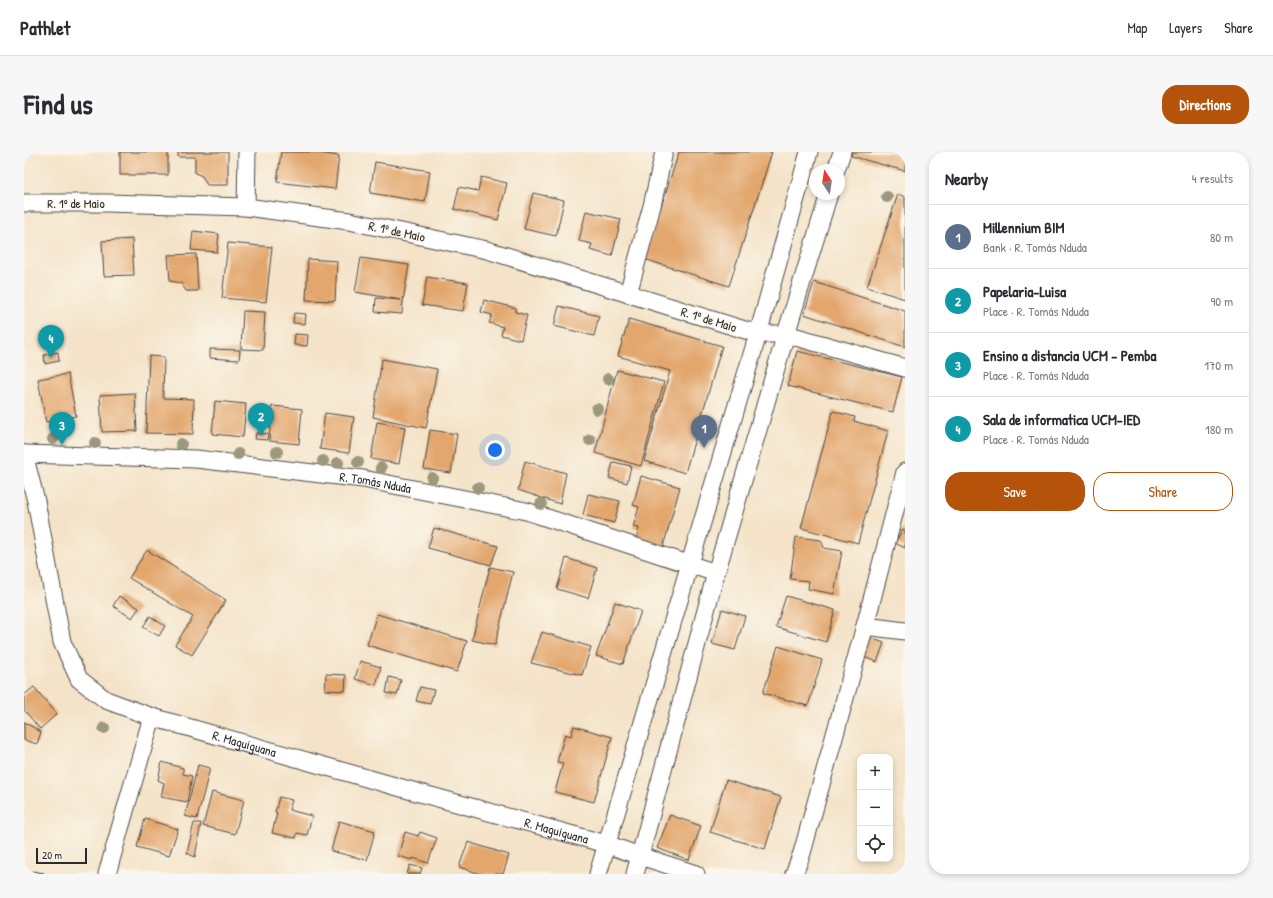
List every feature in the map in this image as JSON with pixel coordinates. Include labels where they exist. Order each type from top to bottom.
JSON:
[{"type":"street","points":[[246,207],[247,152]]},
{"type":"street","points":[[628,294],[652,206],[664,152]]},
{"type":"street","points":[[598,874],[758,334],[809,152]]},
{"type":"street","points":[[838,164],[842,152]]},
{"type":"street","points":[[635,874],[716,573],[827,200]]},
{"type":"street","name":"R. 1º de Maio","points":[[24,203],[107,203],[246,207],[349,221],[487,250],[758,334],[786,334]]},
{"type":"street","points":[[786,334],[905,368]]},
{"type":"street","name":"R. Tomás Nduda","points":[[24,454],[196,459],[362,479],[526,511],[716,573]]},
{"type":"street","name":"R. Maguiguana","points":[[24,454],[36,501],[62,642],[78,679],[106,700],[152,717],[606,844],[696,874]]},
{"type":"street","points":[[794,874],[802,853],[865,626],[905,472]]},
{"type":"street","points":[[865,626],[905,631]]},
{"type":"street","points":[[107,874],[152,717]]},
{"type":"building","points":[[120,152],[168,152],[168,175],[120,175]]},
{"type":"building","points":[[178,152],[228,152],[228,185],[207,185],[202,176],[195,173],[195,157],[178,157]]},
{"type":"building","points":[[281,152],[312,152],[339,156],[335,189],[277,182]]},
{"type":"building","points":[[679,152],[772,152],[729,286],[644,259]]},
{"type":"building","points":[[852,152],[905,152],[905,171],[851,156]]},
{"type":"building","points":[[375,162],[430,171],[425,202],[370,193]]},
{"type":"building","points":[[481,177],[507,183],[498,220],[454,209],[459,187],[478,191]]},
{"type":"building","points":[[533,193],[564,200],[556,236],[524,229]]},
{"type":"building","points":[[898,194],[905,197],[905,299],[867,287]]},
{"type":"building","points":[[586,211],[621,219],[612,256],[590,250],[592,244],[579,241]]},
{"type":"building","points":[[193,231],[219,234],[217,252],[191,250]]},
{"type":"building","points":[[132,239],[134,275],[104,276],[102,241]]},
{"type":"building","points":[[228,243],[272,247],[266,302],[222,298]]},
{"type":"building","points":[[196,254],[198,291],[186,291],[181,283],[170,281],[168,255]]},
{"type":"building","points":[[361,258],[409,265],[402,314],[375,312],[376,298],[401,300],[355,292]]},
{"type":"building","points":[[308,259],[337,261],[335,301],[306,300]]},
{"type":"building","points":[[427,277],[468,283],[463,311],[422,305]]},
{"type":"building","points":[[814,282],[905,311],[905,347],[804,314]]},
{"type":"building","points":[[484,300],[516,308],[515,312],[527,315],[521,340],[501,335],[503,327],[489,323],[492,315],[481,312]]},
{"type":"building","points":[[559,306],[599,316],[594,336],[554,326]]},
{"type":"building","points":[[243,311],[265,312],[263,350],[241,349]]},
{"type":"building","points":[[294,313],[306,314],[305,324],[293,323]]},
{"type":"building","points":[[629,319],[722,346],[685,473],[644,461],[670,371],[618,356]]},
{"type":"building","points":[[295,334],[308,335],[307,346],[294,345]]},
{"type":"building","points":[[210,349],[240,350],[239,360],[210,358]]},
{"type":"building","points":[[797,351],[902,377],[893,412],[788,386]]},
{"type":"building","points":[[58,352],[59,361],[45,364],[44,355]]},
{"type":"building","points":[[149,356],[164,357],[163,398],[194,399],[193,434],[146,433]]},
{"type":"building","points":[[382,359],[437,369],[426,428],[373,417]]},
{"type":"building","points":[[617,370],[664,382],[641,466],[595,453]]},
{"type":"building","points":[[68,374],[76,416],[46,422],[38,379]]},
{"type":"building","points":[[135,393],[137,431],[102,432],[100,395]]},
{"type":"building","points":[[215,401],[246,404],[243,437],[212,434]]},
{"type":"building","points":[[272,406],[302,409],[299,444],[269,441]]},
{"type":"building","points":[[833,411],[855,417],[854,421],[888,431],[858,543],[801,528]]},
{"type":"building","points":[[325,413],[354,417],[349,453],[320,449]]},
{"type":"building","points":[[377,422],[405,427],[399,464],[371,459]]},
{"type":"building","points":[[430,430],[457,434],[451,473],[424,469]]},
{"type":"building","points":[[256,433],[268,434],[267,440],[255,439]]},
{"type":"building","points":[[525,461],[566,473],[560,504],[518,490]]},
{"type":"building","points":[[613,462],[631,466],[627,483],[609,478]]},
{"type":"building","points":[[641,476],[680,487],[663,547],[636,539],[639,528],[633,527],[639,507],[633,505]]},
{"type":"building","points":[[588,494],[620,501],[614,523],[583,515]]},
{"type":"building","points":[[434,528],[498,546],[491,565],[428,548]]},
{"type":"building","points":[[903,529],[905,530],[905,548],[895,543]]},
{"type":"building","points":[[796,537],[821,540],[824,548],[842,551],[834,594],[808,589],[809,581],[790,579]]},
{"type":"building","points":[[147,550],[226,600],[192,655],[175,645],[193,617],[129,578]]},
{"type":"building","points":[[566,558],[597,568],[588,598],[557,589]]},
{"type":"building","points":[[490,567],[513,572],[495,645],[472,640]]},
{"type":"building","points":[[119,596],[139,608],[132,618],[113,606]]},
{"type":"building","points":[[786,596],[835,610],[826,642],[776,627]]},
{"type":"building","points":[[615,602],[641,611],[623,664],[596,656]]},
{"type":"building","points":[[722,609],[745,616],[735,650],[712,644]]},
{"type":"building","points":[[377,614],[467,641],[457,672],[367,645]]},
{"type":"building","points":[[150,616],[165,626],[159,636],[143,627]]},
{"type":"building","points":[[542,632],[591,647],[582,675],[531,663]]},
{"type":"building","points":[[868,637],[884,643],[877,662],[861,656]]},
{"type":"building","points":[[778,646],[822,660],[808,706],[763,693]]},
{"type":"building","points":[[360,661],[381,667],[376,685],[355,679]]},
{"type":"building","points":[[326,674],[346,675],[345,691],[325,690]]},
{"type":"building","points":[[389,677],[401,680],[397,695],[386,693]]},
{"type":"building","points":[[34,687],[57,714],[40,729],[24,710],[24,695]]},
{"type":"building","points":[[420,687],[434,690],[430,704],[416,701]]},
{"type":"building","points":[[24,722],[41,732],[37,744],[24,740]]},
{"type":"building","points":[[574,726],[612,737],[594,802],[555,792],[563,763],[557,762],[565,734],[571,736]]},
{"type":"building","points":[[162,762],[183,768],[183,774],[192,776],[187,802],[161,797],[164,783],[158,780]]},
{"type":"building","points":[[198,765],[210,768],[197,819],[185,816]]},
{"type":"building","points":[[726,780],[781,797],[765,849],[710,832]]},
{"type":"building","points":[[212,792],[244,800],[235,834],[203,826]]},
{"type":"building","points":[[279,797],[292,800],[289,810],[312,816],[307,835],[297,833],[296,838],[272,833]]},
{"type":"building","points":[[670,815],[701,826],[689,860],[657,848]]},
{"type":"building","points":[[145,819],[178,829],[169,856],[137,847]]},
{"type":"building","points":[[339,821],[375,831],[367,860],[331,851]]},
{"type":"building","points":[[194,823],[201,823],[195,857],[187,853]]},
{"type":"building","points":[[405,832],[418,836],[420,832],[437,838],[428,863],[413,858],[412,860],[398,856]]},
{"type":"building","points":[[468,842],[509,855],[503,874],[481,874],[459,867]]},
{"type":"building","points":[[410,865],[422,868],[420,874],[407,874]]},
{"type":"building","points":[[33,871],[44,873],[44,874],[33,874]]},
{"type":"place","name":"Sala de informatica UCM-IED","points":[[51,358]]},
{"type":"place","name":"Papelaria-Luisa","points":[[261,436]]},
{"type":"place","name":"Ensino a distancia UCM - Pemba","points":[[62,445]]},
{"type":"place","name":"Millennium BIM","points":[[704,448]]}]
